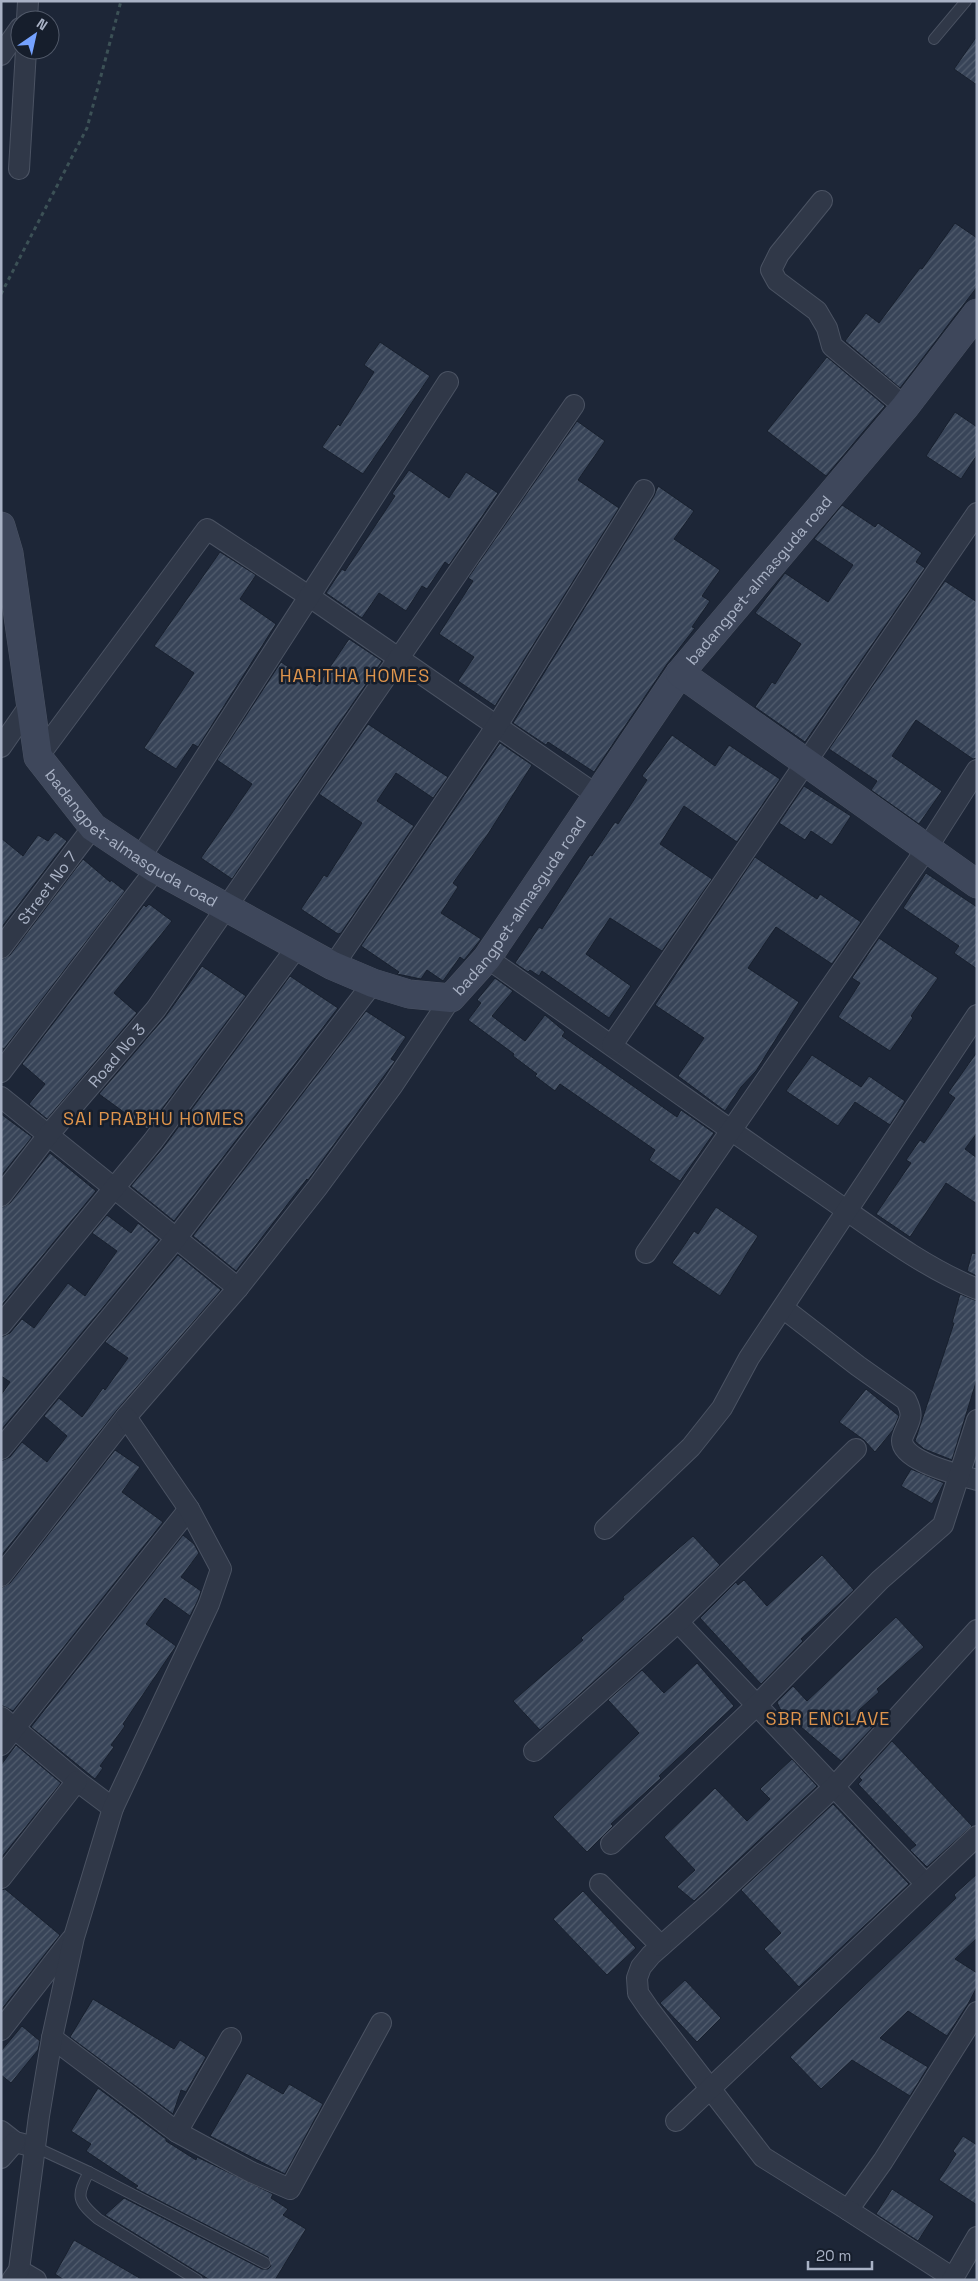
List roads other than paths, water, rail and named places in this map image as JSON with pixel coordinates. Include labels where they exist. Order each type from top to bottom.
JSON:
[{"type":"street","points":[[1,55],[10,41]]},
{"type":"street","points":[[20,169],[25,60]]},
{"type":"street","points":[[822,201],[779,254],[772,270],[777,281],[817,310],[827,328],[832,346],[905,407]]},
{"type":"street","name":"badangpet-almasguda road","points":[[1,526],[38,757],[93,827],[148,864],[332,966],[373,983],[409,994],[451,998],[488,958],[680,673],[905,407],[977,313]]},
{"type":"street","points":[[1,1072],[148,864],[310,597],[448,382]]},
{"type":"street","name":"Road No 3","points":[[1,1196],[49,1134],[156,1009],[574,405]]},
{"type":"street","points":[[332,966],[496,727],[644,490]]},
{"type":"street","points":[[612,1045],[977,513]]},
{"type":"street","points":[[38,757],[207,529],[310,597],[598,796]]},
{"type":"street","points":[[680,673],[977,884]]},
{"type":"street","points":[[1,748],[30,705]]},
{"type":"street","points":[[646,1253],[927,848],[977,770]]},
{"type":"street","name":"Street No 7","points":[[1,948],[93,827]]},
{"type":"street","points":[[1,1325],[153,1141],[297,947]]},
{"type":"street","points":[[488,958],[730,1131],[847,1211],[920,1260],[958,1282],[977,1289]]},
{"type":"street","points":[[1,1449],[177,1237],[373,983]]},
{"type":"street","points":[[1,1576],[126,1417],[238,1288],[393,1085],[451,998]]},
{"type":"street","points":[[605,1529],[691,1447],[722,1408],[749,1358],[977,1015]]},
{"type":"street","points":[[1,1097],[114,1186],[238,1288]]},
{"type":"street","points":[[783,1308],[858,1366],[906,1400],[911,1409],[911,1419],[902,1439],[903,1449],[912,1458],[968,1477]]},
{"type":"street","points":[[22,2276],[34,2147],[52,2038],[74,1937],[113,1808],[220,1578],[220,1563],[190,1509],[126,1417]]},
{"type":"street","points":[[611,1844],[757,1705],[880,1580],[943,1525],[968,1477],[977,1420]]},
{"type":"street","points":[[534,1751],[678,1622],[856,1449]]},
{"type":"street","points":[[1,1745],[8,1722],[190,1509]]},
{"type":"street","points":[[678,1622],[925,1883]]},
{"type":"street","points":[[977,1630],[835,1786],[710,1903],[661,1946],[641,1967],[636,1978],[638,1993],[763,2157],[848,2210],[952,2279],[977,2237]]},
{"type":"street","points":[[8,1722],[77,1781],[113,1808]]},
{"type":"street","points":[[1,1878],[77,1781]]},
{"type":"street","points":[[676,2121],[925,1883],[977,1836]]},
{"type":"street","points":[[600,1884],[661,1946]]},
{"type":"street","points":[[1,2030],[74,1937]]},
{"type":"street","points":[[848,2210],[883,2161],[977,2012]]},
{"type":"street","points":[[52,2038],[177,2132],[251,2172],[290,2189],[381,2023]]},
{"type":"street","points":[[177,2132],[231,2038]]},
{"type":"street","points":[[1,2158],[8,2136],[34,2147]]},
{"type":"lane","points":[[934,39],[966,1]]},
{"type":"lane","points":[[34,2147],[89,2172],[265,2263]]},
{"type":"lane","points":[[89,2172],[80,2189],[80,2199],[84,2207],[98,2219],[197,2280]]},
{"type":"district","name":"HARITHA HOMES","points":[[355,676]]},
{"type":"district","name":"SAI PRABHU HOMES","points":[[154,1119]]},
{"type":"district","name":"SBR ENCLAVE","points":[[828,1719]]}]
